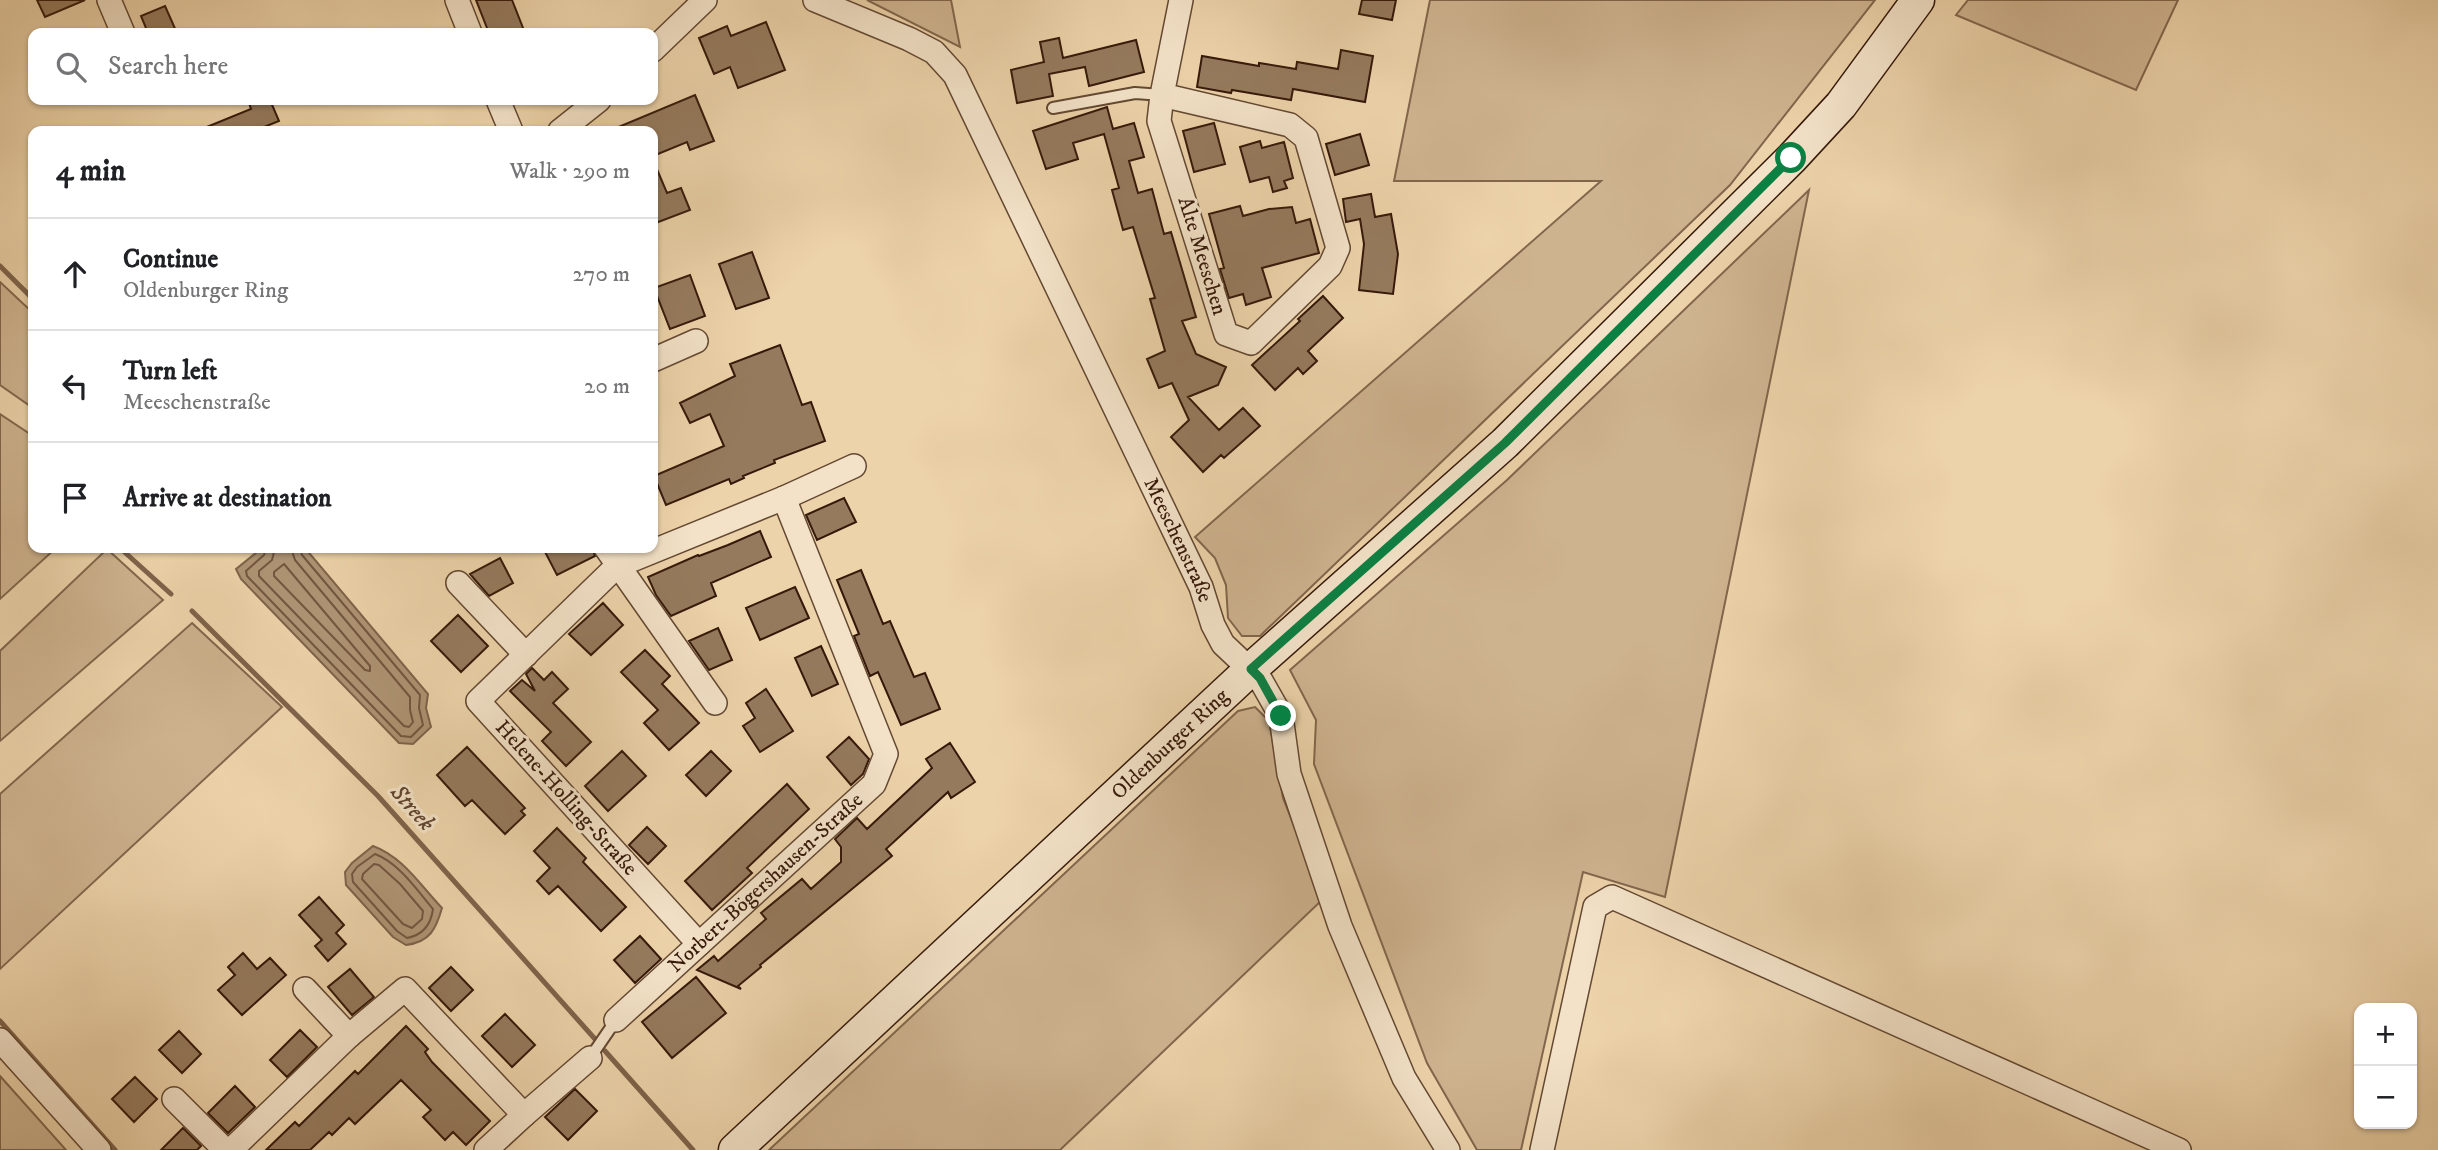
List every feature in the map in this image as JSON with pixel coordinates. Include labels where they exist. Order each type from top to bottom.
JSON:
[{"type":"main road","name":"Oldenburger Ring","points":[[735,1150],[1251,669],[1505,443],[1782,168],[1841,105],[1918,0]]},
{"type":"street","points":[[109,0],[121,28]]},
{"type":"street","points":[[457,0],[468,28]]},
{"type":"street","points":[[658,45],[705,0]]},
{"type":"street","name":"Meeschenstraße","points":[[815,0],[934,52],[955,75],[1201,587],[1213,625],[1223,644],[1260,678],[1281,716],[1289,774],[1340,926],[1404,1078],[1448,1150]]},
{"type":"street","name":"Alte Meeschen","points":[[1162,95],[1290,125],[1306,138],[1338,248],[1330,266],[1251,343],[1226,334],[1159,121],[1162,95],[1181,0]]},
{"type":"street","points":[[500,105],[509,126]]},
{"type":"street","points":[[566,126],[592,105]]},
{"type":"street","points":[[658,358],[696,341]]},
{"type":"street","points":[[658,541],[784,498],[854,466]]},
{"type":"street","name":"Norbert-Bögershausen-Straße","points":[[617,1020],[874,783],[886,754],[784,498]]},
{"type":"street","points":[[611,557],[715,703]]},
{"type":"street","name":"Helene-Holling-Straße","points":[[611,557],[526,655],[478,701],[699,944]]},
{"type":"street","points":[[458,583],[526,655]]},
{"type":"street","points":[[1542,1150],[1595,906],[1612,897],[2179,1150]]},
{"type":"street","points":[[305,989],[349,1036]]},
{"type":"street","points":[[231,1150],[349,1036],[405,989],[524,1115]]},
{"type":"street","points":[[0,1041],[99,1150]]},
{"type":"street","points":[[486,1150],[590,1058]]},
{"type":"street","points":[[174,1099],[225,1150]]},
{"type":"lane","points":[[1054,108],[1135,93],[1162,95]]},
{"type":"lane","points":[[590,1058],[617,1020]]},
{"type":"shaded area","points":[[867,0],[951,0],[960,47]]},
{"type":"shaded area","points":[[1430,0],[1875,0],[1730,185],[1260,636],[1242,636],[1228,618],[1226,585],[1215,558],[1195,537],[1601,181],[1394,181]]},
{"type":"shaded area","points":[[1968,0],[2178,0],[2136,90],[1956,15]]},
{"type":"shaded area","points":[[1809,190],[1665,897],[1583,872],[1521,1150],[1477,1150],[1427,1063],[1314,764],[1316,720],[1290,670],[1507,480]]},
{"type":"shaded area","points":[[0,282],[28,308],[28,405],[0,385]]},
{"type":"shaded area","points":[[0,414],[28,433],[28,553],[51,553],[0,599]]},
{"type":"shaded area","points":[[103,553],[111,553],[163,600],[0,741],[0,651]]},
{"type":"shaded area","points":[[192,623],[282,707],[0,969],[0,794]]},
{"type":"shaded area","points":[[1255,707],[1269,721],[1283,798],[1323,899],[1060,1150],[769,1150],[1238,711]]},
{"type":"shaded area","points":[[0,1076],[66,1150],[0,1150]]},
{"type":"water","points":[[256,553],[309,553],[428,694],[426,708],[431,727],[413,744],[399,743],[241,579],[236,569]]},
{"type":"water","points":[[373,846],[402,864],[442,908],[431,933],[421,941],[406,945],[393,937],[346,885],[345,872]]},
{"type":"building","points":[[37,0],[85,0],[45,17]]},
{"type":"building","points":[[476,0],[512,0],[523,28],[487,28]]},
{"type":"building","points":[[1362,0],[1396,0],[1392,20],[1359,14]]},
{"type":"building","points":[[165,6],[175,28],[146,28],[141,16]]},
{"type":"building","points":[[766,22],[785,70],[738,88],[730,67],[714,74],[699,38],[727,26],[731,36]]},
{"type":"building","points":[[1059,38],[1063,58],[1136,40],[1144,72],[1089,86],[1085,67],[1049,74],[1053,96],[1017,103],[1011,70],[1044,62],[1040,42]]},
{"type":"building","points":[[1341,50],[1373,56],[1365,102],[1293,89],[1291,100],[1197,87],[1202,56],[1259,66],[1259,63],[1296,69],[1297,62],[1338,69]]},
{"type":"building","points":[[695,95],[714,141],[690,150],[687,142],[658,154],[658,126],[621,126]]},
{"type":"building","points":[[250,105],[272,105],[279,121],[266,126],[209,126],[251,109]]},
{"type":"building","points":[[1107,107],[1113,129],[1134,123],[1144,157],[1129,161],[1138,193],[1152,189],[1164,234],[1171,232],[1196,317],[1182,321],[1196,354],[1226,367],[1218,385],[1188,397],[1219,430],[1243,408],[1260,426],[1224,458],[1221,455],[1203,472],[1171,437],[1189,420],[1172,383],[1159,388],[1147,359],[1165,351],[1150,299],[1155,298],[1133,227],[1123,230],[1112,190],[1119,188],[1104,134],[1073,143],[1078,159],[1046,169],[1033,131]]},
{"type":"building","points":[[1214,123],[1225,164],[1194,172],[1183,131]]},
{"type":"building","points":[[1360,134],[1369,165],[1335,175],[1326,144]]},
{"type":"building","points":[[1260,141],[1262,148],[1284,142],[1293,178],[1284,181],[1287,188],[1273,192],[1269,177],[1250,182],[1240,147]]},
{"type":"building","points":[[658,172],[667,193],[681,188],[690,210],[658,222]]},
{"type":"building","points":[[1371,194],[1375,217],[1391,214],[1398,254],[1393,294],[1359,290],[1364,244],[1360,219],[1346,222],[1343,199]]},
{"type":"building","points":[[1240,206],[1243,216],[1269,209],[1292,207],[1296,223],[1310,219],[1319,253],[1262,268],[1271,297],[1246,305],[1243,294],[1229,298],[1209,214]]},
{"type":"building","points":[[752,252],[769,298],[736,309],[719,264]]},
{"type":"building","points":[[690,275],[705,316],[670,329],[658,298],[658,287]]},
{"type":"building","points":[[1323,296],[1343,318],[1308,351],[1317,361],[1303,374],[1298,368],[1275,390],[1252,365]]},
{"type":"building","points":[[780,345],[802,405],[811,402],[825,441],[774,460],[775,463],[731,484],[729,479],[666,505],[658,486],[658,474],[724,446],[710,414],[690,423],[680,403],[735,376],[730,364]]},
{"type":"building","points":[[844,498],[856,522],[817,540],[806,515]]},
{"type":"building","points":[[760,531],[771,557],[711,583],[716,596],[671,616],[656,595],[648,577]]},
{"type":"building","points":[[546,553],[594,553],[595,556],[557,575]]},
{"type":"building","points":[[500,558],[513,583],[489,596],[470,574]]},
{"type":"building","points":[[861,570],[883,624],[890,621],[914,677],[925,673],[940,709],[901,725],[878,672],[870,676],[854,636],[859,634],[837,580]]},
{"type":"building","points":[[795,587],[809,618],[760,640],[746,608]]},
{"type":"building","points":[[603,603],[623,625],[591,655],[569,634]]},
{"type":"building","points":[[458,615],[488,646],[461,672],[431,641]]},
{"type":"building","points":[[718,628],[732,660],[709,670],[689,641]]},
{"type":"building","points":[[821,646],[838,684],[812,696],[795,658]]},
{"type":"building","points":[[645,650],[670,676],[662,684],[699,723],[669,750],[644,723],[658,710],[621,672]]},
{"type":"building","points":[[532,668],[544,680],[552,672],[568,689],[553,703],[591,742],[566,766],[542,741],[551,732],[510,691],[522,680],[535,691],[526,674]]},
{"type":"building","points":[[766,689],[793,731],[760,752],[743,726],[755,718],[746,703]]},
{"type":"building","points":[[849,737],[869,759],[863,774],[851,785],[827,757]]},
{"type":"building","points":[[950,743],[975,782],[951,798],[948,792],[886,849],[892,856],[760,965],[761,967],[738,986],[741,989],[697,970],[714,956],[718,961],[766,919],[761,913],[802,879],[811,889],[841,862],[841,847],[835,839],[857,818],[867,829],[932,768],[926,759]]},
{"type":"building","points":[[467,747],[525,808],[521,811],[525,815],[505,834],[472,800],[465,806],[437,775]]},
{"type":"building","points":[[622,751],[646,776],[608,811],[585,786]]},
{"type":"building","points":[[711,751],[731,771],[706,796],[686,775]]},
{"type":"building","points":[[787,784],[809,809],[747,868],[752,873],[712,910],[685,881]]},
{"type":"building","points":[[647,827],[666,846],[648,864],[629,845]]},
{"type":"building","points":[[557,828],[586,858],[583,862],[626,907],[601,931],[558,886],[549,894],[537,881],[550,868],[534,851]]},
{"type":"building","points":[[319,897],[344,925],[336,933],[346,944],[328,961],[315,946],[322,940],[299,915]]},
{"type":"building","points":[[640,936],[661,959],[635,983],[614,960]]},
{"type":"building","points":[[243,953],[257,969],[270,958],[286,975],[242,1015],[218,990],[235,975],[228,967]]},
{"type":"building","points":[[451,967],[473,990],[451,1011],[429,988]]},
{"type":"building","points":[[350,969],[374,997],[352,1015],[328,987]]},
{"type":"building","points":[[696,977],[726,1013],[672,1058],[642,1022]]},
{"type":"building","points":[[505,1014],[535,1045],[512,1067],[482,1036]]},
{"type":"building","points":[[406,1026],[428,1049],[425,1052],[432,1062],[490,1121],[466,1145],[453,1132],[445,1140],[423,1117],[431,1110],[401,1080],[355,1124],[349,1118],[332,1135],[329,1132],[310,1150],[266,1150],[295,1122],[299,1126],[355,1071],[358,1074]]},
{"type":"building","points":[[300,1030],[317,1047],[287,1077],[270,1060]]},
{"type":"building","points":[[179,1031],[201,1054],[182,1073],[159,1050]]},
{"type":"building","points":[[135,1077],[157,1099],[134,1122],[112,1099]]},
{"type":"building","points":[[235,1086],[255,1107],[228,1133],[208,1113]]},
{"type":"building","points":[[575,1089],[597,1111],[568,1140],[545,1117]]},
{"type":"building","points":[[183,1128],[201,1146],[197,1150],[161,1150]]},
{"type":"waterway","name":"Streek","points":[[0,266],[28,294]]},
{"type":"waterway","name":"Streek","points":[[126,553],[171,594]]},
{"type":"waterway","name":"Streek","points":[[192,611],[378,796],[595,1039]]},
{"type":"waterway","points":[[0,1021],[115,1150]]},
{"type":"waterway","name":"Streek","points":[[605,1051],[693,1150]]},
{"type":"route","points":[[1281,716],[1273,698],[1251,669],[1505,443],[1791,158]]}]
